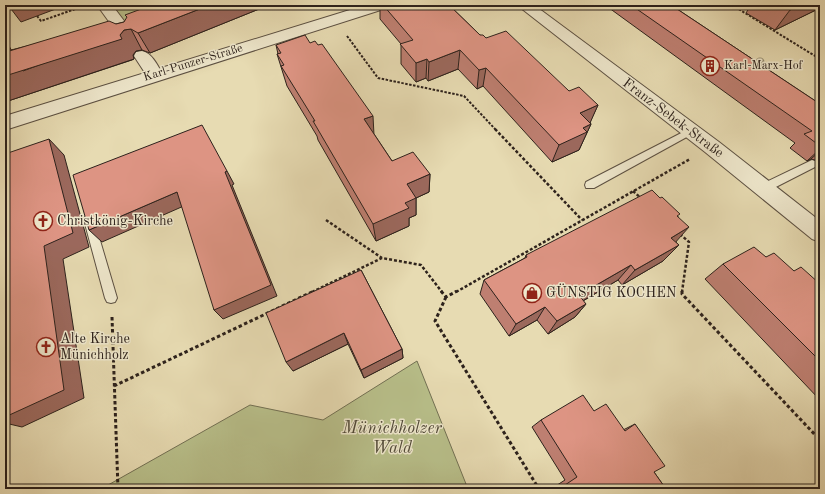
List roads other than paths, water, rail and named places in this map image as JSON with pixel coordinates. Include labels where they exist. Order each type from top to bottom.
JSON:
[{"type":"street","points":[[104,5],[129,38]]},
{"type":"street","name":"Karl-Punzer-Straße","points":[[5,122],[382,5]]},
{"type":"street","name":"Franz-Sebek-Straße","points":[[524,5],[712,147],[820,233]]},
{"type":"street","points":[[142,56],[155,75]]},
{"type":"lane","points":[[590,185],[691,131]]},
{"type":"lane","points":[[764,188],[812,164]]},
{"type":"lane","points":[[86,212],[111,298]]},
{"type":"place","name":"Karl-Marx-Hof","points":[[710,66]]},
{"type":"place","name":"Christkönig-Kirche","points":[[43,221]]},
{"type":"place","name":"GÜNSTIG KOCHEN","points":[[532,293]]},
{"type":"place","name":"Alte Kirche Münichholz","points":[[46,347]]},
{"type":"park label","name":"Münichholzer Wald","points":[[392,438]]}]
